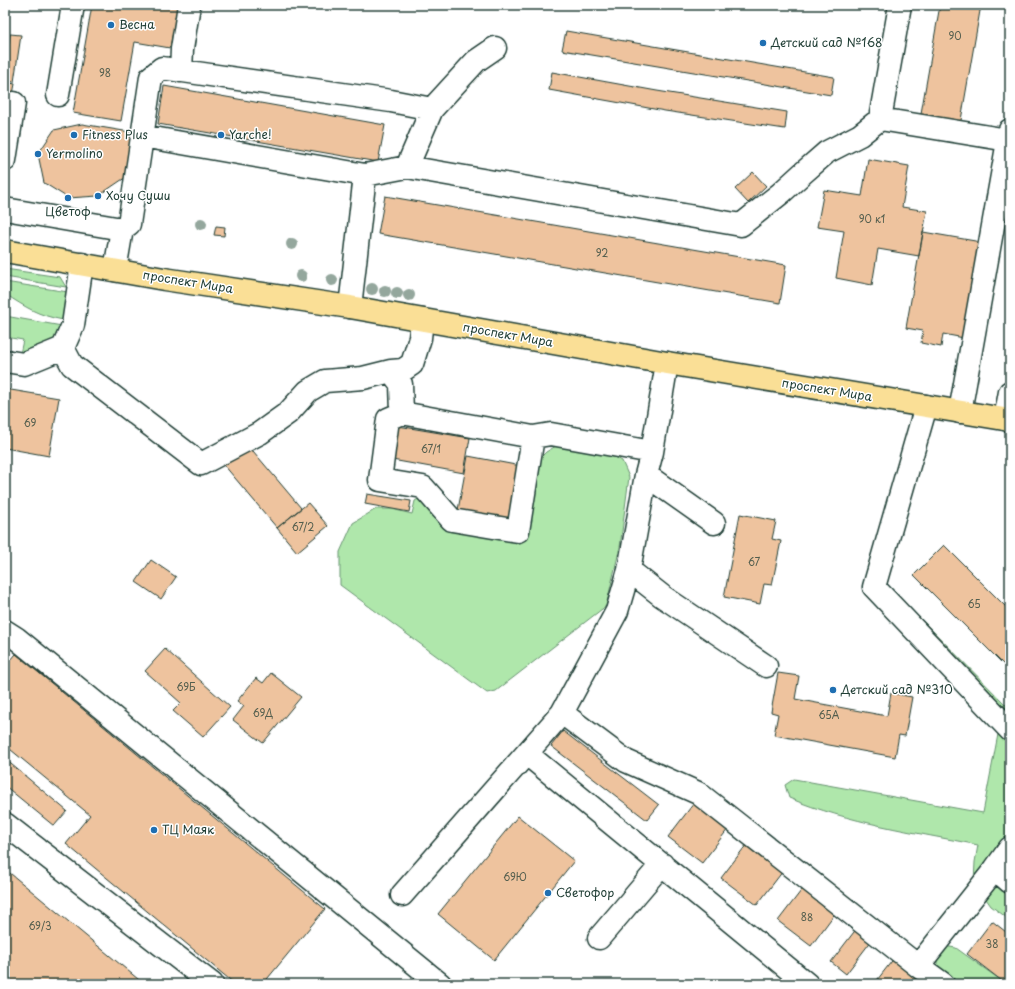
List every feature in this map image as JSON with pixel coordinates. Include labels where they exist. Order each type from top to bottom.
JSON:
[{"type":"main road","name":"проспект Мира","points":[[5,251],[350,307],[668,363],[1007,419]]},
{"type":"lane","points":[[58,95],[73,5]]},
{"type":"lane","points":[[181,71],[182,50],[189,5]]},
{"type":"lane","points":[[142,136],[366,175],[407,167],[741,225],[781,193],[827,152],[860,135],[880,118],[900,5]]},
{"type":"lane","points":[[407,167],[432,109],[476,60],[495,48]]},
{"type":"lane","points":[[115,270],[122,229],[129,224],[151,77],[162,68],[391,101],[432,109]]},
{"type":"lane","points":[[5,160],[14,103]]},
{"type":"lane","points":[[880,118],[1009,135],[960,412]]},
{"type":"lane","points":[[350,307],[366,175]]},
{"type":"lane","points":[[5,209],[122,229]]},
{"type":"lane","points":[[5,361],[24,364],[63,348],[73,325],[82,264]]},
{"type":"lane","points":[[63,348],[72,365],[201,464],[260,433],[288,413],[308,391],[325,381],[362,378],[403,370],[412,364],[420,338],[422,320]]},
{"type":"lane","points":[[402,895],[562,713],[617,611],[629,570],[668,363]]},
{"type":"lane","points":[[391,372],[401,384],[402,413]]},
{"type":"lane","points":[[1007,419],[1010,392]]},
{"type":"lane","points":[[926,406],[874,587],[1010,730]]},
{"type":"lane","points":[[533,436],[518,531],[452,520],[423,487],[380,480],[388,419],[402,413],[533,436],[552,434],[652,452]]},
{"type":"lane","points":[[646,475],[714,523]]},
{"type":"lane","points":[[629,570],[662,596],[766,666]]},
{"type":"lane","points":[[5,631],[16,638],[428,981]]},
{"type":"lane","points":[[562,713],[626,761],[698,793],[943,984]]},
{"type":"lane","points":[[527,754],[807,984]]},
{"type":"lane","points":[[5,824],[212,984]]},
{"type":"lane","points":[[918,966],[1002,875],[1010,848]]},
{"type":"lane","points":[[599,938],[662,864]]},
{"type":"green space","points":[[5,269],[60,277],[66,287],[5,277]]},
{"type":"green space","points":[[5,282],[68,292],[63,320],[46,316],[32,310],[5,294]]},
{"type":"green space","points":[[5,316],[62,326],[56,341],[20,354],[23,340],[5,337]]},
{"type":"green space","points":[[561,443],[602,449],[622,461],[629,477],[620,547],[606,606],[496,691],[487,693],[340,585],[340,552],[353,523],[376,509],[392,509],[412,514],[415,501],[421,497],[448,528],[536,462],[546,452]]},
{"type":"green space","points":[[910,616],[918,616],[1010,709],[1010,920],[991,906],[974,882],[978,845],[858,820],[812,807],[789,798],[785,785],[794,779],[983,813],[999,729]]},
{"type":"green space","points":[[944,946],[956,948],[1006,984],[960,984],[938,971],[936,954]]},
{"type":"building","points":[[92,5],[178,5],[170,48],[135,42],[121,121],[73,113]]},
{"type":"building","points":[[940,5],[981,5],[960,126],[920,119]]},
{"type":"building","points":[[566,31],[834,77],[831,95],[562,50]]},
{"type":"building","points":[[10,34],[21,35],[14,82],[5,81]]},
{"type":"building","points":[[552,72],[787,112],[785,129],[665,111],[549,90]]},
{"type":"building","points":[[5,82],[15,84],[11,104],[5,103]]},
{"type":"building","points":[[164,86],[385,125],[378,162],[158,124]]},
{"type":"building","points":[[82,124],[136,133],[129,175],[98,196],[68,198],[44,183],[38,154],[54,130]]},
{"type":"building","points":[[868,159],[909,166],[902,207],[927,211],[919,256],[878,249],[872,285],[836,278],[844,231],[817,227],[824,190],[862,196]]},
{"type":"building","points":[[753,172],[766,186],[748,203],[735,189]]},
{"type":"building","points":[[385,196],[786,265],[780,303],[378,234]]},
{"type":"building","points":[[216,226],[225,227],[224,236],[214,235]]},
{"type":"building","points":[[923,232],[981,242],[964,338],[943,334],[941,347],[921,343],[923,331],[906,328]]},
{"type":"building","points":[[5,389],[59,398],[49,456],[5,448]]},
{"type":"building","points":[[398,426],[470,438],[464,473],[392,460]]},
{"type":"building","points":[[248,445],[301,508],[277,528],[224,465]]},
{"type":"building","points":[[468,456],[521,466],[512,519],[458,510]]},
{"type":"building","points":[[367,494],[411,501],[409,512],[365,504]]},
{"type":"building","points":[[308,503],[328,526],[297,552],[277,528]]},
{"type":"building","points":[[740,514],[776,521],[772,539],[781,541],[772,585],[764,584],[760,604],[724,597]]},
{"type":"building","points":[[944,545],[1010,611],[1010,671],[914,575]]},
{"type":"building","points":[[151,560],[176,577],[161,599],[136,582]]},
{"type":"building","points":[[165,649],[230,707],[203,737],[173,711],[181,703],[145,671]]},
{"type":"building","name":"ТЦ Маяк","points":[[16,654],[325,909],[263,984],[235,984],[66,844],[90,815],[5,745],[5,667]]},
{"type":"building","points":[[271,673],[301,697],[263,743],[233,720],[244,706],[237,701],[256,678],[263,683]]},
{"type":"building","points":[[778,673],[799,676],[795,699],[887,716],[891,693],[912,697],[905,736],[899,735],[895,757],[774,735],[778,714],[771,712]]},
{"type":"building","points":[[563,731],[659,805],[647,820],[551,746]]},
{"type":"building","points":[[5,759],[67,811],[54,826],[5,786]]},
{"type":"building","points":[[694,803],[728,829],[702,863],[668,837]]},
{"type":"building","points":[[518,816],[574,861],[494,960],[438,914]]},
{"type":"building","points":[[747,844],[783,871],[757,905],[721,878]]},
{"type":"building","points":[[5,869],[144,984],[5,984]]},
{"type":"building","points":[[804,887],[836,912],[811,946],[778,921]]},
{"type":"building","points":[[992,921],[1010,935],[1010,984],[1006,984],[967,954]]},
{"type":"building","points":[[857,928],[872,940],[846,974],[831,962]]},
{"type":"building","points":[[895,957],[925,980],[923,984],[874,984]]},
{"type":"place","name":"Весна","points":[[111,25]]},
{"type":"place","name":"Детский сад №168","points":[[763,43]]},
{"type":"place","name":"Fitness Plus","points":[[74,135]]},
{"type":"place","name":"Yarche!","points":[[221,135]]},
{"type":"place","name":"Yermolino","points":[[38,154]]},
{"type":"place","name":"Хочу Суши","points":[[98,196]]},
{"type":"place","name":"Цветоф","points":[[68,198]]},
{"type":"place","name":"Детский сад №310","points":[[833,690]]},
{"type":"place","name":"ТЦ Маяк","points":[[154,830]]},
{"type":"place","name":"Светофор","points":[[548,893]]}]
